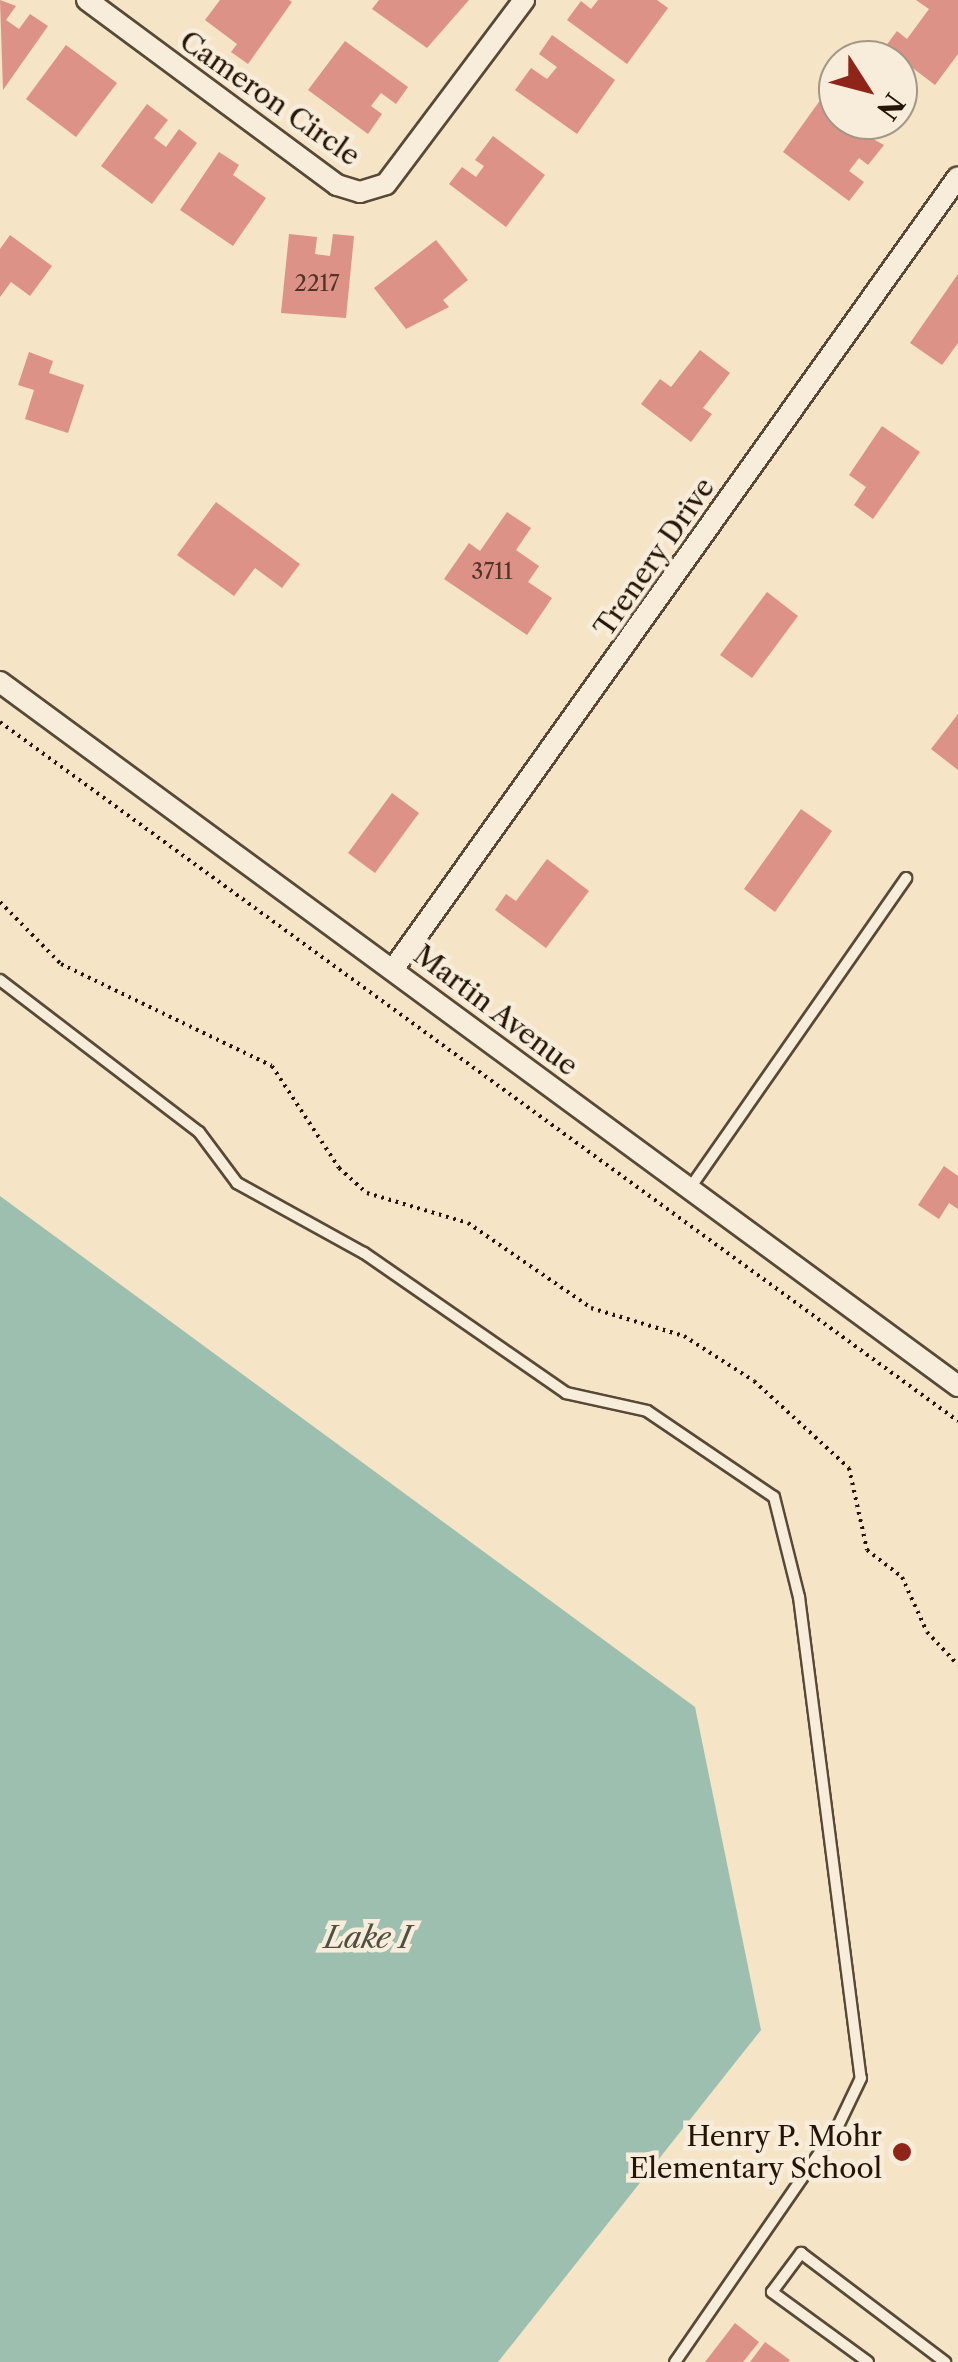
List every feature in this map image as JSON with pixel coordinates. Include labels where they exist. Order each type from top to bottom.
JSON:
[{"type":"street","name":"Cameron Circle","points":[[88,0],[337,185],[360,192],[386,184],[524,0]]},
{"type":"street","name":"Trenery Drive","points":[[394,968],[958,177]]},
{"type":"street","name":"Martin Avenue","points":[[0,682],[958,1386]]},
{"type":"lane","points":[[690,1188],[906,878]]},
{"type":"lane","points":[[0,980],[199,1132],[238,1183],[364,1253],[566,1393],[648,1411],[774,1497],[798,1597],[862,2078],[838,2126],[675,2362]]},
{"type":"lane","points":[[868,2362],[772,2292],[801,2254],[946,2362]]},
{"type":"path","points":[[0,722],[958,1421]]},
{"type":"path","points":[[0,902],[60,964],[272,1066],[339,1168],[367,1194],[468,1223],[591,1308],[684,1336],[754,1380],[849,1468],[866,1550],[902,1576],[927,1632],[958,1664]]},
{"type":"water","name":"Lake I","points":[[0,1196],[695,1707],[761,2030],[498,2362],[0,2362]]},
{"type":"building","points":[[0,0],[16,6],[6,20],[19,29],[30,14],[48,26],[3,90]]},
{"type":"building","points":[[220,0],[292,2],[248,64],[231,52],[237,44],[205,20]]},
{"type":"building","points":[[379,0],[469,0],[427,48],[372,9]]},
{"type":"building","points":[[598,0],[657,0],[668,8],[627,64],[567,20],[581,1],[591,9]]},
{"type":"building","points":[[916,0],[958,0],[958,54],[935,85],[918,72],[918,40],[890,40],[897,31],[907,39],[929,9]]},
{"type":"building","points":[[552,35],[615,80],[577,134],[515,90],[531,68],[547,79],[557,67],[539,54]]},
{"type":"building","points":[[345,41],[408,87],[396,104],[381,93],[371,106],[382,114],[368,134],[308,90]]},
{"type":"building","points":[[66,45],[117,83],[76,137],[26,99]]},
{"type":"building","points":[[818,103],[818,140],[875,140],[884,145],[868,165],[859,158],[849,171],[864,182],[849,201],[783,152]]},
{"type":"building","points":[[147,104],[168,120],[154,138],[166,147],[179,129],[197,143],[152,204],[101,166]]},
{"type":"building","points":[[493,136],[545,175],[506,227],[449,184],[462,167],[476,177],[484,166],[475,160]]},
{"type":"building","points":[[219,152],[239,165],[233,175],[266,198],[233,246],[180,210]]},
{"type":"building","points":[[289,234],[317,237],[315,254],[330,256],[333,234],[354,236],[346,318],[281,313]]},
{"type":"building","points":[[10,235],[52,266],[30,296],[11,282],[0,297],[0,249]]},
{"type":"building","points":[[436,240],[468,280],[443,300],[449,307],[406,329],[374,288]]},
{"type":"building","points":[[958,274],[958,343],[942,365],[910,343]]},
{"type":"building","points":[[700,350],[730,373],[703,408],[712,414],[691,442],[641,404],[660,379],[671,387]]},
{"type":"building","points":[[29,352],[53,361],[49,373],[84,385],[68,433],[25,419],[34,390],[18,385]]},
{"type":"building","points":[[882,426],[920,452],[873,519],[854,505],[866,487],[849,475]]},
{"type":"building","points":[[216,502],[300,564],[282,588],[255,568],[234,596],[177,555]]},
{"type":"building","points":[[507,512],[531,528],[516,550],[539,566],[528,582],[552,598],[527,635],[444,579],[469,543],[480,551]]},
{"type":"building","points":[[767,592],[798,616],[752,678],[720,655]]},
{"type":"building","points":[[958,714],[958,770],[931,749]]},
{"type":"building","points":[[392,793],[419,813],[375,873],[348,853]]},
{"type":"building","points":[[801,809],[832,831],[775,912],[744,889]]},
{"type":"building","points":[[547,859],[589,891],[546,948],[495,910],[506,894],[516,901]]},
{"type":"building","points":[[944,1166],[958,1176],[958,1209],[949,1203],[939,1219],[918,1205]]},
{"type":"building","points":[[735,2323],[759,2342],[743,2362],[705,2362]]},
{"type":"building","points":[[765,2342],[790,2360],[750,2362]]},
{"type":"place","name":"Henry P. Mohr Elementary School","points":[[902,2152]]}]
